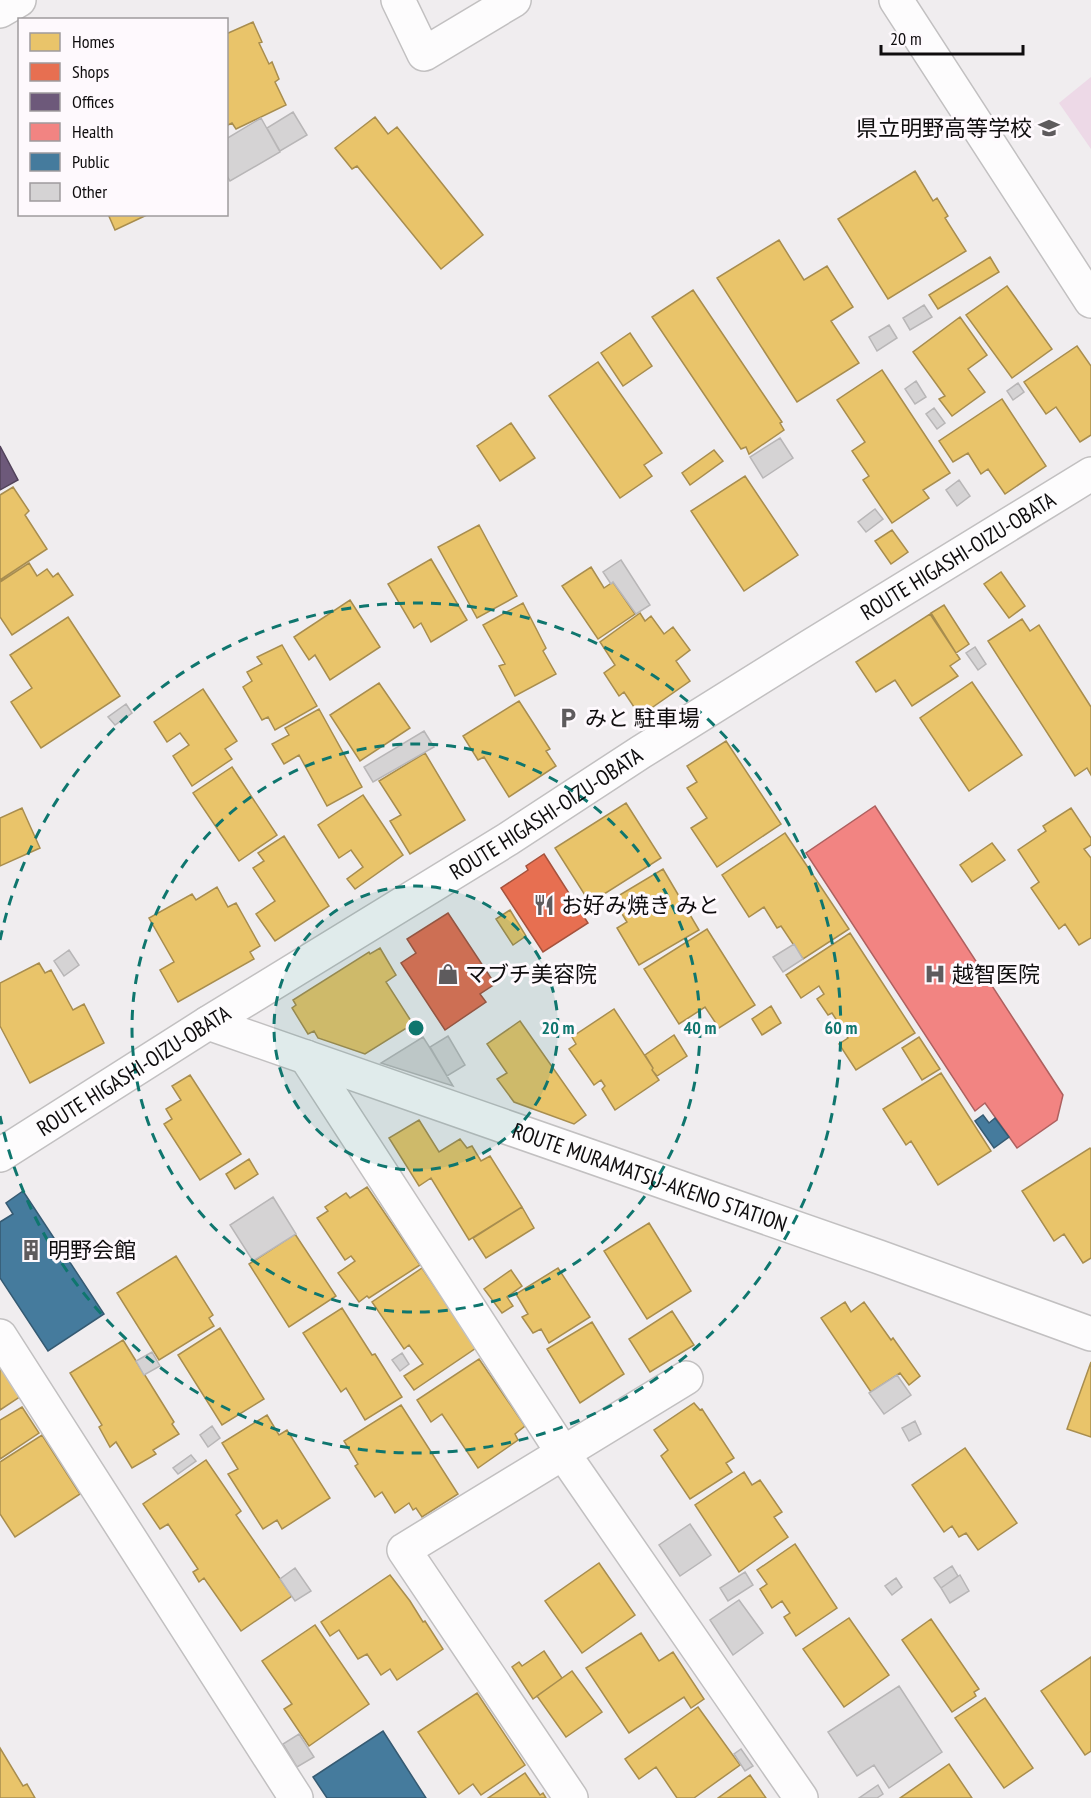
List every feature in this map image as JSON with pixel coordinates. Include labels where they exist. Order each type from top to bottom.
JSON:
[{"type":"street","points":[[0,11],[19,0]]},
{"type":"street","points":[[398,0],[424,54],[514,0]]},
{"type":"street","points":[[896,0],[1091,301]]},
{"type":"street","name":"ROUTE HIGASHI-OIZU-OBATA","points":[[0,1155],[208,1023],[508,839],[925,574],[1091,474]]},
{"type":"street","name":"ROUTE MURAMATSU-AKENO STATION","points":[[208,1023],[879,1257],[1091,1334]]},
{"type":"street","points":[[306,1057],[563,1453],[801,1798]]},
{"type":"street","points":[[0,1336],[296,1798]]},
{"type":"street","points":[[571,1798],[404,1550],[686,1378]]},
{"type":"shaded area","points":[[1091,77],[1091,149],[1059,103]]},
{"type":"building: Homes","points":[[253,22],[262,42],[259,43],[269,64],[272,62],[279,79],[275,82],[286,105],[236,129],[232,123],[228,125],[228,33]]},
{"type":"building: Homes","points":[[375,117],[388,134],[397,127],[483,235],[441,269],[357,166],[352,169],[335,148]]},
{"type":"building: Homes","points":[[915,171],[933,201],[937,198],[948,216],[945,218],[966,251],[888,299],[838,219]]},
{"type":"building: Homes","points":[[109,216],[145,216],[115,230]]},
{"type":"building: Homes","points":[[779,240],[804,280],[827,266],[853,307],[831,321],[859,363],[797,402],[717,278]]},
{"type":"building: Homes","points":[[990,257],[999,272],[938,309],[929,295]]},
{"type":"building: Homes","points":[[1007,286],[1052,349],[1012,378],[966,315]]},
{"type":"building: Homes","points":[[693,290],[782,422],[780,423],[784,430],[749,454],[746,447],[741,449],[652,317]]},
{"type":"building: Homes","points":[[960,317],[987,355],[968,369],[985,392],[952,416],[939,399],[945,396],[913,352]]},
{"type":"building: Homes","points":[[630,333],[652,366],[623,386],[601,353]]},
{"type":"building: Homes","points":[[1077,346],[1091,366],[1091,435],[1080,442],[1056,407],[1046,414],[1024,382]]},
{"type":"building: Homes","points":[[598,362],[662,453],[644,465],[652,476],[620,498],[549,396]]},
{"type":"building: Homes","points":[[882,370],[950,473],[923,490],[929,498],[892,523],[863,480],[869,476],[852,451],[865,442],[837,400]]},
{"type":"building: Homes","points":[[1002,399],[1046,466],[1005,494],[988,469],[981,474],[968,453],[953,462],[939,441]]},
{"type":"building: Homes","points":[[511,423],[535,458],[500,481],[477,446]]},
{"type":"building: Homes","points":[[714,450],[723,461],[690,485],[682,473]]},
{"type":"building: Homes","points":[[745,476],[798,555],[744,591],[691,511]]},
{"type":"building: Homes","points":[[13,487],[29,511],[25,515],[47,549],[0,580],[0,495]]},
{"type":"building: Homes","points":[[479,525],[517,596],[477,618],[438,547]]},
{"type":"building: Homes","points":[[892,530],[908,552],[891,564],[875,541]]},
{"type":"building: Homes","points":[[431,559],[467,620],[431,642],[421,623],[414,628],[388,584]]},
{"type":"building: Homes","points":[[29,563],[37,576],[47,569],[53,577],[58,573],[73,595],[12,635],[0,617],[0,582]]},
{"type":"building: Homes","points":[[591,567],[604,588],[613,582],[635,614],[598,639],[562,586]]},
{"type":"building: Homes","points":[[1001,572],[1025,606],[1009,618],[984,584]]},
{"type":"building: Homes","points":[[350,600],[380,647],[330,680],[315,655],[309,660],[294,637]]},
{"type":"building: Homes","points":[[523,603],[546,648],[543,651],[556,674],[515,696],[499,666],[505,664],[483,625]]},
{"type":"building: Homes","points":[[944,605],[969,644],[956,653],[931,613]]},
{"type":"building: Homes","points":[[640,613],[645,621],[651,616],[664,634],[673,627],[690,650],[676,661],[690,681],[640,716],[624,692],[619,696],[604,673],[615,665],[600,642]]},
{"type":"building: Homes","points":[[930,614],[960,659],[950,666],[958,676],[912,706],[895,680],[876,692],[856,662]]},
{"type":"building: Homes","points":[[68,617],[120,696],[41,748],[11,702],[32,688],[10,655]]},
{"type":"building: Homes","points":[[1022,619],[1030,631],[1039,625],[1091,707],[1091,775],[1087,768],[1075,776],[988,641]]},
{"type":"building: Homes","points":[[282,645],[317,706],[275,730],[268,717],[262,720],[243,687],[252,681],[247,672],[262,664],[257,657]]},
{"type":"building: Homes","points":[[972,682],[1022,755],[969,791],[920,718]]},
{"type":"building: Homes","points":[[379,683],[410,728],[360,761],[330,715]]},
{"type":"building: Homes","points":[[203,689],[237,741],[225,749],[232,759],[192,786],[173,756],[189,745],[180,733],[167,742],[154,722]]},
{"type":"building: Homes","points":[[519,701],[550,749],[546,751],[556,766],[509,797],[484,757],[478,760],[463,736]]},
{"type":"building: Homes","points":[[319,709],[362,787],[327,806],[299,755],[284,764],[272,744],[289,735],[285,728]]},
{"type":"building: Homes","points":[[726,741],[781,824],[717,867],[691,828],[707,818],[687,788],[697,782],[687,766]]},
{"type":"building: Homes","points":[[425,753],[465,820],[410,854],[390,821],[401,815],[379,781]]},
{"type":"building: Homes","points":[[232,767],[277,835],[239,861],[193,793]]},
{"type":"building: Homes","points":[[363,795],[403,855],[355,889],[347,879],[363,867],[351,850],[339,858],[318,825]]},
{"type":"building: Homes","points":[[626,803],[661,858],[590,903],[555,848]]},
{"type":"building: Homes","points":[[22,808],[40,848],[0,866],[0,818]]},
{"type":"building: Homes","points":[[1071,808],[1091,838],[1091,845],[1084,849],[1091,858],[1091,938],[1079,945],[1065,924],[1059,929],[1031,888],[1039,882],[1018,850],[1046,831],[1043,826]]},
{"type":"building: Homes","points":[[785,833],[849,929],[803,959],[781,926],[777,928],[764,907],[749,917],[722,875]]},
{"type":"building: Homes","points":[[284,836],[329,906],[275,941],[256,914],[275,901],[253,868],[264,861],[258,853]]},
{"type":"building: Homes","points":[[992,843],[1005,860],[972,882],[960,865]]},
{"type":"building: Homes","points":[[663,869],[699,930],[639,965],[617,928],[627,922],[613,899]]},
{"type":"building: Homes","points":[[217,887],[228,907],[236,903],[260,946],[250,952],[254,959],[178,1002],[160,970],[174,962],[149,918],[192,894],[196,900]]},
{"type":"building: Homes","points":[[510,910],[526,936],[513,945],[496,919]]},
{"type":"building: Homes","points":[[707,929],[755,1005],[719,1028],[705,1007],[679,1024],[644,969]]},
{"type":"building: Homes","points":[[850,933],[915,1033],[856,1070],[839,1044],[848,1038],[832,1013],[828,1015],[817,999],[824,994],[819,986],[801,998],[786,975]]},
{"type":"building: Homes","points":[[380,948],[396,975],[386,982],[413,1024],[365,1054],[318,1038],[314,1031],[308,1034],[292,1008],[296,1005],[293,1000],[369,952],[370,954]]},
{"type":"building: Homes","points":[[39,963],[45,973],[51,970],[73,1010],[84,1004],[104,1043],[30,1083],[0,1026],[0,983]]},
{"type":"building: Homes","points":[[771,1006],[781,1023],[762,1035],[752,1019]]},
{"type":"building: Homes","points":[[614,1009],[659,1080],[615,1110],[602,1089],[605,1086],[601,1080],[594,1085],[569,1049],[576,1044],[572,1037]]},
{"type":"building: Homes","points":[[520,1021],[586,1115],[574,1124],[514,1102],[497,1079],[507,1073],[487,1044]]},
{"type":"building: Homes","points":[[674,1035],[687,1056],[657,1076],[645,1055]]},
{"type":"building: Homes","points":[[919,1037],[940,1069],[922,1080],[902,1048]]},
{"type":"building: Homes","points":[[941,1073],[991,1151],[938,1185],[911,1141],[906,1145],[883,1109]]},
{"type":"building: Homes","points":[[190,1075],[241,1154],[200,1180],[164,1124],[172,1119],[166,1109],[181,1100],[172,1086]]},
{"type":"building: Homes","points":[[419,1120],[439,1152],[460,1139],[467,1148],[472,1146],[481,1161],[490,1156],[522,1207],[469,1240],[431,1178],[419,1186],[389,1138]]},
{"type":"building: Homes","points":[[1090,1148],[1091,1258],[1083,1263],[1064,1234],[1054,1241],[1022,1191]]},
{"type":"building: Homes","points":[[249,1159],[258,1174],[235,1189],[226,1174]]},
{"type":"building: Homes","points":[[367,1187],[420,1265],[359,1302],[338,1273],[355,1261],[351,1256],[345,1260],[317,1218],[328,1211],[325,1207],[346,1193],[350,1198]]},
{"type":"building: Homes","points":[[522,1207],[534,1228],[486,1258],[473,1238]]},
{"type":"building: Homes","points":[[649,1223],[691,1291],[647,1319],[604,1251]]},
{"type":"building: Homes","points":[[295,1234],[336,1296],[289,1327],[249,1264]]},
{"type":"building: Homes","points":[[176,1256],[213,1315],[209,1318],[214,1326],[159,1360],[117,1293]]},
{"type":"building: Homes","points":[[422,1268],[476,1348],[414,1390],[404,1376],[423,1364],[409,1345],[404,1349],[372,1302]]},
{"type":"building: Homes","points":[[558,1268],[590,1317],[549,1343],[541,1329],[533,1333],[522,1317],[528,1314],[516,1294]]},
{"type":"building: Homes","points":[[511,1270],[522,1286],[507,1297],[513,1306],[502,1313],[484,1289]]},
{"type":"building: Homes","points":[[845,1302],[851,1312],[864,1302],[920,1376],[909,1385],[900,1373],[871,1392],[821,1318]]},
{"type":"building: Homes","points":[[342,1308],[402,1397],[365,1420],[346,1388],[341,1392],[303,1333]]},
{"type":"building: Homes","points":[[672,1311],[694,1345],[650,1372],[629,1339]]},
{"type":"building: Homes","points":[[592,1322],[624,1374],[580,1403],[547,1349]]},
{"type":"building: Homes","points":[[220,1328],[264,1399],[222,1425],[178,1355]]},
{"type":"building: Homes","points":[[123,1340],[174,1422],[172,1424],[179,1434],[153,1450],[156,1454],[132,1468],[116,1442],[110,1447],[99,1427],[102,1425],[70,1373]]},
{"type":"building: Homes","points":[[479,1359],[525,1426],[515,1434],[518,1440],[478,1468],[442,1414],[431,1422],[417,1400]]},
{"type":"building: Homes","points":[[1091,1362],[1091,1437],[1067,1429]]},
{"type":"building: Homes","points":[[0,1364],[21,1396],[0,1410]]},
{"type":"building: Homes","points":[[694,1403],[700,1410],[702,1409],[734,1458],[726,1463],[732,1472],[690,1499],[661,1456],[668,1450],[654,1430]]},
{"type":"building: Homes","points":[[401,1405],[458,1494],[422,1517],[416,1508],[413,1510],[409,1503],[395,1513],[382,1492],[375,1497],[355,1466],[358,1464],[344,1441]]},
{"type":"building: Homes","points":[[22,1407],[39,1433],[0,1459],[0,1420]]},
{"type":"building: Homes","points":[[267,1415],[279,1435],[287,1430],[330,1498],[282,1529],[277,1520],[263,1529],[228,1474],[238,1469],[222,1443]]},
{"type":"building: Homes","points":[[42,1435],[80,1494],[15,1537],[0,1514],[0,1462]]},
{"type":"building: Homes","points":[[965,1448],[1017,1523],[978,1550],[966,1533],[959,1537],[952,1526],[944,1532],[912,1485]]},
{"type":"building: Homes","points":[[206,1460],[241,1511],[236,1515],[292,1596],[241,1631],[204,1578],[199,1582],[193,1572],[198,1569],[168,1524],[160,1529],[143,1504]]},
{"type":"building: Homes","points":[[744,1472],[752,1485],[760,1480],[782,1512],[774,1517],[788,1537],[739,1572],[695,1505]]},
{"type":"building: Homes","points":[[795,1544],[837,1608],[796,1636],[784,1617],[790,1613],[782,1601],[772,1608],[760,1589],[767,1584],[757,1570]]},
{"type":"building: Homes","points":[[599,1563],[635,1615],[582,1653],[545,1601]]},
{"type":"building: Homes","points":[[390,1575],[443,1649],[397,1680],[390,1669],[381,1675],[367,1654],[358,1659],[339,1630],[330,1636],[321,1622]]},
{"type":"building: Homes","points":[[849,1618],[889,1675],[844,1707],[803,1649]]},
{"type":"building: Homes","points":[[931,1619],[979,1689],[974,1692],[976,1696],[952,1712],[902,1640]]},
{"type":"building: Homes","points":[[315,1625],[369,1704],[309,1746],[284,1709],[292,1704],[262,1661]]},
{"type":"building: Homes","points":[[641,1633],[659,1661],[673,1652],[704,1699],[691,1708],[684,1697],[629,1733],[586,1668]]},
{"type":"building: Homes","points":[[544,1651],[562,1678],[533,1699],[512,1667],[519,1662],[522,1666]]},
{"type":"building: Homes","points":[[1091,1657],[1091,1751],[1085,1755],[1041,1691]]},
{"type":"building: Homes","points":[[572,1671],[602,1712],[566,1737],[537,1696]]},
{"type":"building: Homes","points":[[477,1693],[525,1765],[481,1795],[473,1784],[459,1794],[418,1732]]},
{"type":"building: Homes","points":[[985,1698],[1033,1768],[1004,1788],[955,1718]]},
{"type":"building: Homes","points":[[698,1707],[740,1765],[694,1798],[677,1798],[656,1767],[639,1779],[625,1759]]},
{"type":"building: Homes","points":[[0,1748],[23,1786],[27,1784],[35,1798],[0,1798]]},
{"type":"building: Homes","points":[[949,1764],[972,1798],[900,1798]]},
{"type":"building: Homes","points":[[525,1773],[540,1795],[543,1793],[546,1798],[488,1798]]},
{"type":"building: Homes","points":[[750,1775],[766,1798],[718,1798]]},
{"type":"building: Shops","name":"お好み焼き みと","points":[[544,854],[588,923],[543,952],[501,888],[528,870],[526,866]]},
{"type":"building: Shops","name":"マブチ美容院","points":[[448,913],[495,984],[480,994],[486,1002],[445,1030],[401,963],[416,953],[407,939]]},
{"type":"building: Offices","points":[[0,446],[18,480],[0,490]]},
{"type":"building: Health","name":"越智医院","points":[[875,806],[1063,1095],[1057,1120],[1017,1148],[985,1103],[975,1111],[806,853]]},
{"type":"building: Public","points":[[983,1115],[989,1123],[995,1118],[1009,1137],[994,1148],[975,1121]]},
{"type":"building: Public","name":"明野会館","points":[[23,1191],[104,1314],[48,1351],[0,1278],[0,1222],[13,1214],[6,1203]]},
{"type":"building: Public","points":[[383,1731],[426,1798],[327,1798],[313,1777]]},
{"type":"building: Other","points":[[293,112],[307,135],[280,151],[267,128]]},
{"type":"building: Other","points":[[261,118],[280,152],[230,181],[228,178],[228,138]]},
{"type":"building: Other","points":[[924,305],[932,317],[910,330],[903,318]]},
{"type":"building: Other","points":[[889,325],[897,338],[877,351],[869,337]]},
{"type":"building: Other","points":[[916,381],[926,397],[915,404],[905,389]]},
{"type":"building: Other","points":[[1018,383],[1024,392],[1013,400],[1007,391]]},
{"type":"building: Other","points":[[934,408],[945,423],[937,429],[926,414]]},
{"type":"building: Other","points":[[780,438],[793,458],[763,478],[750,457]]},
{"type":"building: Other","points":[[959,480],[970,496],[957,506],[946,490]]},
{"type":"building: Other","points":[[875,509],[883,519],[866,532],[858,522]]},
{"type":"building: Other","points":[[621,560],[650,605],[636,614],[603,572]]},
{"type":"building: Other","points":[[975,647],[986,664],[978,670],[966,653]]},
{"type":"building: Other","points":[[126,704],[132,713],[115,725],[108,717]]},
{"type":"building: Other","points":[[424,731],[434,747],[373,782],[364,767]]},
{"type":"building: Other","points":[[794,944],[803,959],[783,972],[773,957]]},
{"type":"building: Other","points":[[69,950],[79,965],[64,976],[54,961]]},
{"type":"building: Other","points":[[448,1036],[465,1065],[447,1076],[430,1047]]},
{"type":"building: Other","points":[[423,1037],[430,1048],[453,1086],[381,1063]]},
{"type":"building: Other","points":[[273,1197],[296,1234],[253,1261],[230,1225]]},
{"type":"building: Other","points":[[152,1352],[160,1366],[144,1375],[136,1361]]},
{"type":"building: Other","points":[[402,1353],[409,1364],[400,1371],[392,1360]]},
{"type":"building: Other","points":[[897,1375],[911,1395],[884,1414],[869,1393]]},
{"type":"building: Other","points":[[915,1421],[921,1434],[909,1441],[902,1428]]},
{"type":"building: Other","points":[[212,1426],[220,1438],[208,1447],[200,1435]]},
{"type":"building: Other","points":[[191,1455],[196,1461],[178,1474],[173,1468]]},
{"type":"building: Other","points":[[690,1524],[711,1555],[680,1576],[659,1545]]},
{"type":"building: Other","points":[[952,1566],[958,1576],[941,1588],[934,1578]]},
{"type":"building: Other","points":[[295,1568],[311,1591],[295,1601],[280,1579]]},
{"type":"building: Other","points":[[745,1572],[753,1585],[728,1601],[720,1588]]},
{"type":"building: Other","points":[[960,1575],[969,1591],[950,1603],[941,1588]]},
{"type":"building: Other","points":[[896,1578],[902,1587],[892,1595],[885,1586]]},
{"type":"building: Other","points":[[739,1600],[763,1633],[733,1655],[710,1620]]},
{"type":"building: Other","points":[[899,1686],[942,1752],[889,1788],[874,1765],[857,1776],[828,1732]]},
{"type":"building: Other","points":[[299,1734],[314,1757],[297,1767],[283,1744]]},
{"type":"building: Other","points":[[741,1749],[753,1766],[745,1771],[734,1754]]},
{"type":"building: Other","points":[[878,1785],[883,1794],[877,1798],[859,1798]]},
{"type":"place","name":"県立明野高等学校","points":[[1049,128]]},
{"type":"place","name":"みと 駐車場","points":[[568,718]]},
{"type":"place","name":"お好み焼き みと","points":[[544,905]]},
{"type":"place","name":"マブチ美容院","points":[[448,974]]},
{"type":"place","name":"越智医院","points":[[935,974]]},
{"type":"place","name":"明野会館","points":[[31,1250]]}]
